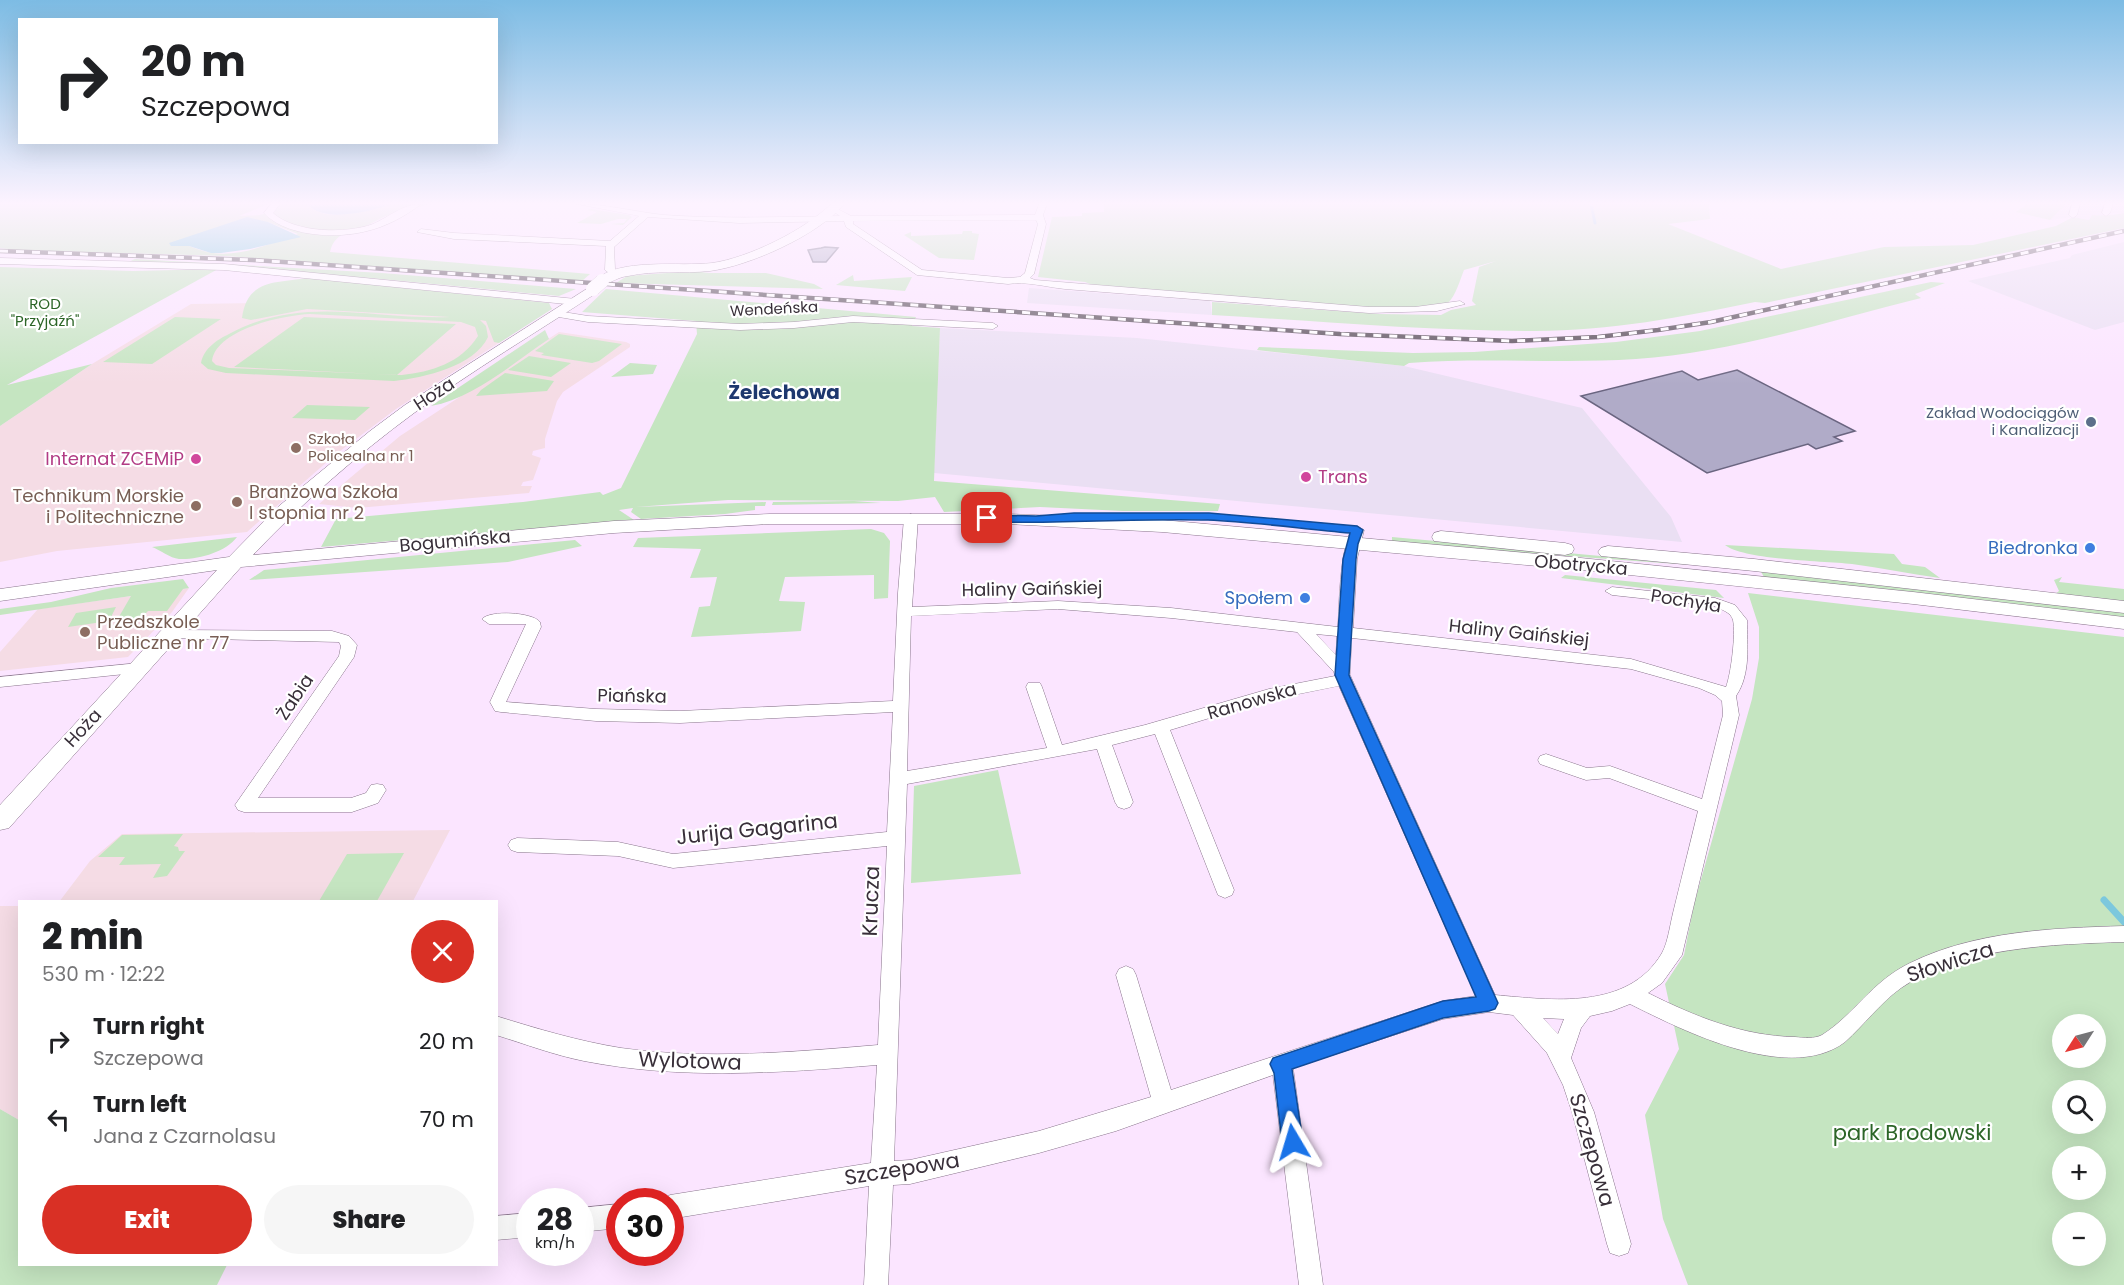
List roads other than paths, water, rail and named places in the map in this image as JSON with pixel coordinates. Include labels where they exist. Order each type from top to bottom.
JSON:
[{"type":"street","points":[[111,264],[224,267],[576,302]]},
{"type":"street","points":[[610,264],[610,270],[616,275]]},
{"type":"street","name":"Hoża","points":[[0,821],[285,510],[376,434],[411,408],[616,275],[726,264]]},
{"type":"street","points":[[905,264],[918,273],[932,276],[1023,279],[1037,283],[1109,290],[1372,312],[1437,309],[1460,304]]},
{"type":"street","points":[[1023,279],[1029,274],[1032,264]]},
{"type":"street","name":"Wendeńska","points":[[556,314],[588,319],[740,327],[794,325],[853,319],[993,326]]},
{"type":"street","name":"Bogumińska","points":[[0,595],[235,562],[678,523],[770,519],[911,518]]},
{"type":"street","name":"Obotrycka","points":[[911,518],[1036,520],[1162,526],[1754,565],[2124,607]]},
{"type":"street","name":"Krucza","points":[[876,1285],[911,518]]},
{"type":"street","points":[[1343,675],[1344,633],[1354,537]]},
{"type":"street","name":"Obotrycka","points":[[1354,537],[2124,623]]},
{"type":"street","name":"Pochyła","points":[[1519,1008],[1556,1010],[1584,1008],[1612,1002],[1630,994],[1655,977],[1671,956],[1731,715],[1732,703],[1728,695],[1735,686],[1738,671],[1740,620],[1737,614],[1726,606],[1714,602],[1612,591]]},
{"type":"street","name":"Haliny Gaińskiej","points":[[905,612],[1078,605],[1161,612],[1631,664],[1704,684],[1728,695]]},
{"type":"street","name":"Piańska","points":[[489,619],[527,619],[533,622],[534,627],[498,702],[501,707],[596,715],[680,717],[901,706]]},
{"type":"street","points":[[1302,628],[1343,675],[1489,1003]]},
{"type":"street","name":"Żabia","points":[[171,635],[332,636],[344,639],[349,645],[346,657],[244,805],[352,805],[372,798],[377,790]]},
{"type":"street","points":[[0,682],[139,668]]},
{"type":"street","name":"Ranowska","points":[[898,779],[1102,741],[1161,727],[1343,675]]},
{"type":"street","points":[[1034,687],[1056,751]]},
{"type":"street","points":[[1161,727],[1225,890]]},
{"type":"street","points":[[1102,741],[1124,802]]},
{"type":"street","points":[[1546,760],[1586,774],[1610,772],[1708,808]]},
{"type":"street","name":"Jurija Gagarina","points":[[517,845],[605,847],[673,861],[895,838]]},
{"type":"street","name":"Słowicza","points":[[1630,994],[1668,1013],[1732,1038],[1775,1046],[1821,1046],[1832,1040],[1883,990],[1917,970],[1950,958],[1997,946],[2081,935],[2124,934]]},
{"type":"street","points":[[1126,975],[1164,1103]]},
{"type":"street","name":"Szczepowa","points":[[684,1206],[862,1175],[910,1172],[1039,1142],[1116,1120],[1443,1010],[1489,1003],[1519,1008],[1542,1030],[1561,1056],[1583,1112],[1619,1244]]},
{"type":"street","points":[[1561,1056],[1572,1024],[1584,1008]]},
{"type":"street","name":"Wylotowa","points":[[498,1027],[553,1044],[586,1051],[679,1063],[755,1063],[888,1054]]},
{"type":"street","points":[[1280,1064],[1284,1073],[1311,1285]]},
{"type":"street","points":[[498,1228],[516,1226]]},
{"type":"waterway","points":[[2104,900],[2124,922]]},
{"type":"railway","points":[[311,264],[1340,334],[1512,341],[1598,337],[1711,322],[1974,264]]},
{"type":"place","name":"Zakład Wodociągów i Kanalizacji","points":[[2091,422]]},
{"type":"place","name":"Szkoła Policealna nr 1","points":[[296,448]]},
{"type":"place","name":"Internat ZCEMiP","points":[[196,459]]},
{"type":"place","name":"Trans","points":[[1306,477]]},
{"type":"place","name":"Branżowa Szkoła I stopnia nr 2","points":[[237,502]]},
{"type":"place","name":"Technikum Morskie i Politechniczne","points":[[196,506]]},
{"type":"place","name":"Biedronka","points":[[2090,548]]},
{"type":"place","name":"Społem","points":[[1305,598]]},
{"type":"place","name":"Przedszkole Publiczne nr 77","points":[[85,632]]},
{"type":"district","name":"Żelechowa","points":[[784,392]]},
{"type":"park label","name":"ROD \"Przyjaźń\"","points":[[45,312]]},
{"type":"park label","name":"park Brodowski","points":[[1912,1133]]}]
